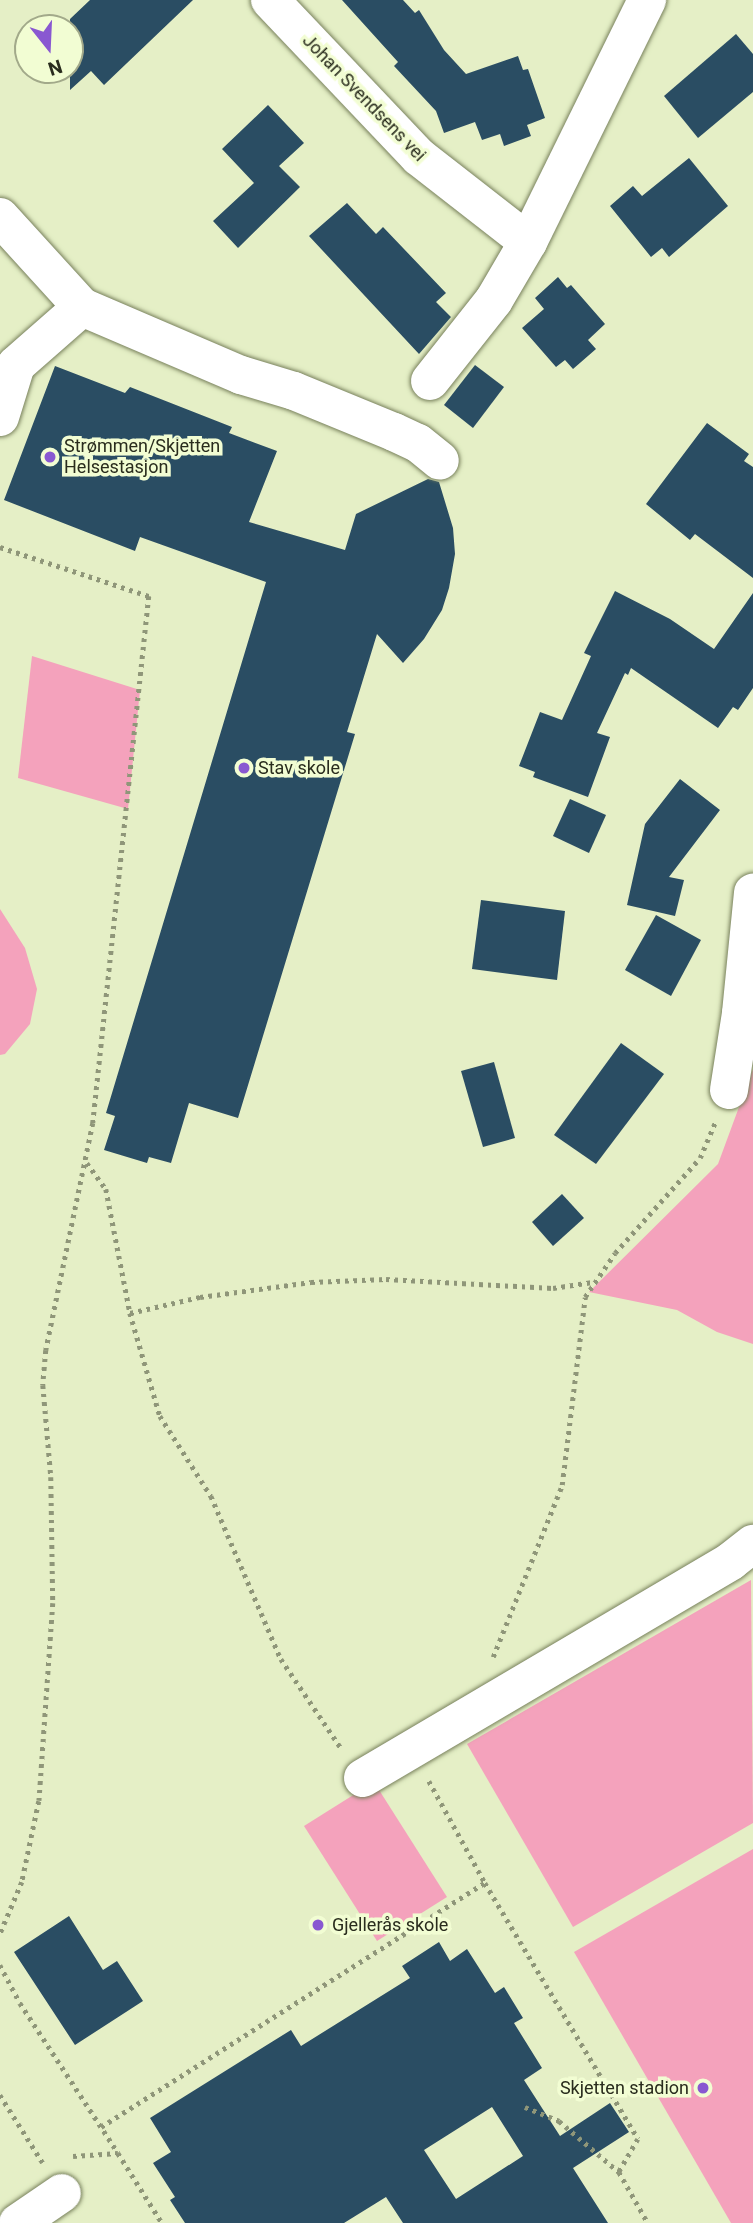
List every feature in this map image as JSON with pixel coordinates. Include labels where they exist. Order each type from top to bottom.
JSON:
[{"type":"street","name":"Johan Svendsens vei","points":[[270,0],[419,157],[528,242]]},
{"type":"street","points":[[430,381],[494,300],[528,242],[647,0]]},
{"type":"street","points":[[0,217],[82,307],[241,375],[294,391],[394,432],[418,443],[440,461]]},
{"type":"street","points":[[0,417],[16,365],[82,307]]},
{"type":"street","points":[[729,1090],[741,1013],[753,893]]},
{"type":"street","points":[[363,1778],[731,1561],[753,1544]]},
{"type":"street","points":[[18,2223],[61,2169]]},
{"type":"path","points":[[0,547],[149,596],[87,1162],[46,1350],[43,1385],[51,1477],[53,1604],[39,1801],[22,1882],[0,1934]]},
{"type":"path","points":[[488,1668],[562,1485],[585,1297],[593,1282],[701,1158],[729,1090]]},
{"type":"path","points":[[87,1162],[106,1189],[130,1313],[155,1405],[212,1496],[281,1659],[363,1778]]},
{"type":"path","points":[[130,1313],[200,1297],[310,1282],[386,1279],[553,1287],[593,1282]]},
{"type":"path","points":[[411,1749],[485,1883],[638,2139],[619,2172]]},
{"type":"path","points":[[101,2127],[485,1883]]},
{"type":"path","points":[[0,1965],[20,2003],[162,2223]]},
{"type":"path","points":[[0,2095],[41,2159],[61,2169],[118,2153]]},
{"type":"path","points":[[525,2107],[559,2121],[619,2172],[648,2223]]},
{"type":"path","points":[[41,2159],[61,2169]]},
{"type":"shaded area","points":[[32,656],[140,690],[128,809],[18,778]]},
{"type":"shaded area","points":[[0,909],[25,948],[37,989],[30,1024],[5,1054],[0,1055]]},
{"type":"shaded area","points":[[753,1069],[753,1344],[717,1332],[677,1310],[589,1292],[718,1164]]},
{"type":"shaded area","points":[[751,1580],[753,1823],[573,1927],[467,1744]]},
{"type":"shaded area","points":[[374,1782],[447,1897],[377,1941],[304,1826]]},
{"type":"shaded area","name":"Skjetten stadion","points":[[753,1849],[753,2223],[731,2223],[574,1952]]},
{"type":"building","points":[[90,0],[193,0],[104,85],[91,71],[84,77],[84,14],[75,14]]},
{"type":"building","points":[[342,0],[403,0],[415,13],[419,10],[444,50],[466,74],[518,56],[523,70],[528,69],[545,118],[527,125],[531,136],[504,146],[500,134],[482,140],[475,122],[444,133],[436,111],[394,66],[398,62]]},
{"type":"building","points":[[736,34],[753,54],[753,92],[698,138],[664,96]]},
{"type":"building","points":[[268,105],[304,143],[279,166],[300,187],[238,248],[213,221],[254,183],[222,149]]},
{"type":"building","points":[[689,158],[728,206],[669,257],[662,248],[651,257],[610,206],[633,186],[642,196]]},
{"type":"building","points":[[347,203],[376,234],[383,227],[446,293],[436,302],[451,317],[419,354],[309,236]]},
{"type":"building","points":[[558,277],[567,288],[571,285],[605,324],[588,340],[596,349],[573,369],[565,360],[556,367],[522,328],[544,309],[535,298]]},
{"type":"building","points":[[475,365],[504,387],[473,428],[444,405]]},
{"type":"building","points":[[55,366],[125,393],[130,387],[232,427],[229,433],[277,451],[249,522],[345,550],[356,514],[428,479],[439,482],[453,528],[455,554],[449,588],[442,610],[424,639],[403,663],[377,634],[347,732],[355,734],[238,1118],[189,1103],[171,1163],[149,1157],[147,1163],[104,1150],[115,1116],[106,1113],[266,582],[140,537],[135,551],[4,500]]},
{"type":"building","points":[[707,423],[749,454],[744,461],[753,467],[753,578],[695,534],[690,540],[646,504]]},
{"type":"building","points":[[615,591],[670,619],[714,649],[753,593],[753,688],[738,710],[733,707],[718,728],[631,668],[628,675],[625,673],[597,733],[610,737],[588,797],[533,777],[535,772],[519,766],[540,712],[562,720],[591,656],[584,653]]},
{"type":"building","points":[[680,779],[720,810],[669,877],[684,880],[675,916],[627,905],[645,824]]},
{"type":"building","points":[[570,799],[606,815],[589,853],[553,836]]},
{"type":"building","points":[[481,900],[565,911],[557,980],[472,969]]},
{"type":"building","points":[[656,915],[701,940],[671,996],[625,970]]},
{"type":"building","points":[[621,1043],[664,1074],[596,1164],[554,1135]]},
{"type":"building","points":[[494,1062],[515,1138],[483,1147],[461,1071]]},
{"type":"building","points":[[562,1194],[584,1218],[553,1246],[532,1222]]},
{"type":"building","points":[[69,1916],[103,1970],[117,1961],[143,2001],[75,2045],[14,1952]]},
{"type":"building","points":[[439,1942],[450,1961],[467,1949],[495,1993],[504,1987],[523,2018],[514,2023],[542,2068],[524,2080],[560,2136],[610,2103],[629,2132],[573,2168],[608,2223],[403,2223],[386,2197],[344,2223],[185,2223],[170,2200],[175,2197],[153,2163],[171,2152],[150,2118],[291,2030],[301,2046],[410,1978],[402,1966]],"holes":[[[492,2107],[523,2156],[456,2199],[424,2150]]]},
{"type":"place","name":"Strømmen/Skjetten Helsestasjon","points":[[50,457]]},
{"type":"place","name":"Stav skole","points":[[244,768]]},
{"type":"place","name":"Gjellerås skole","points":[[318,1925]]},
{"type":"place","name":"Skjetten stadion","points":[[703,2088]]}]
